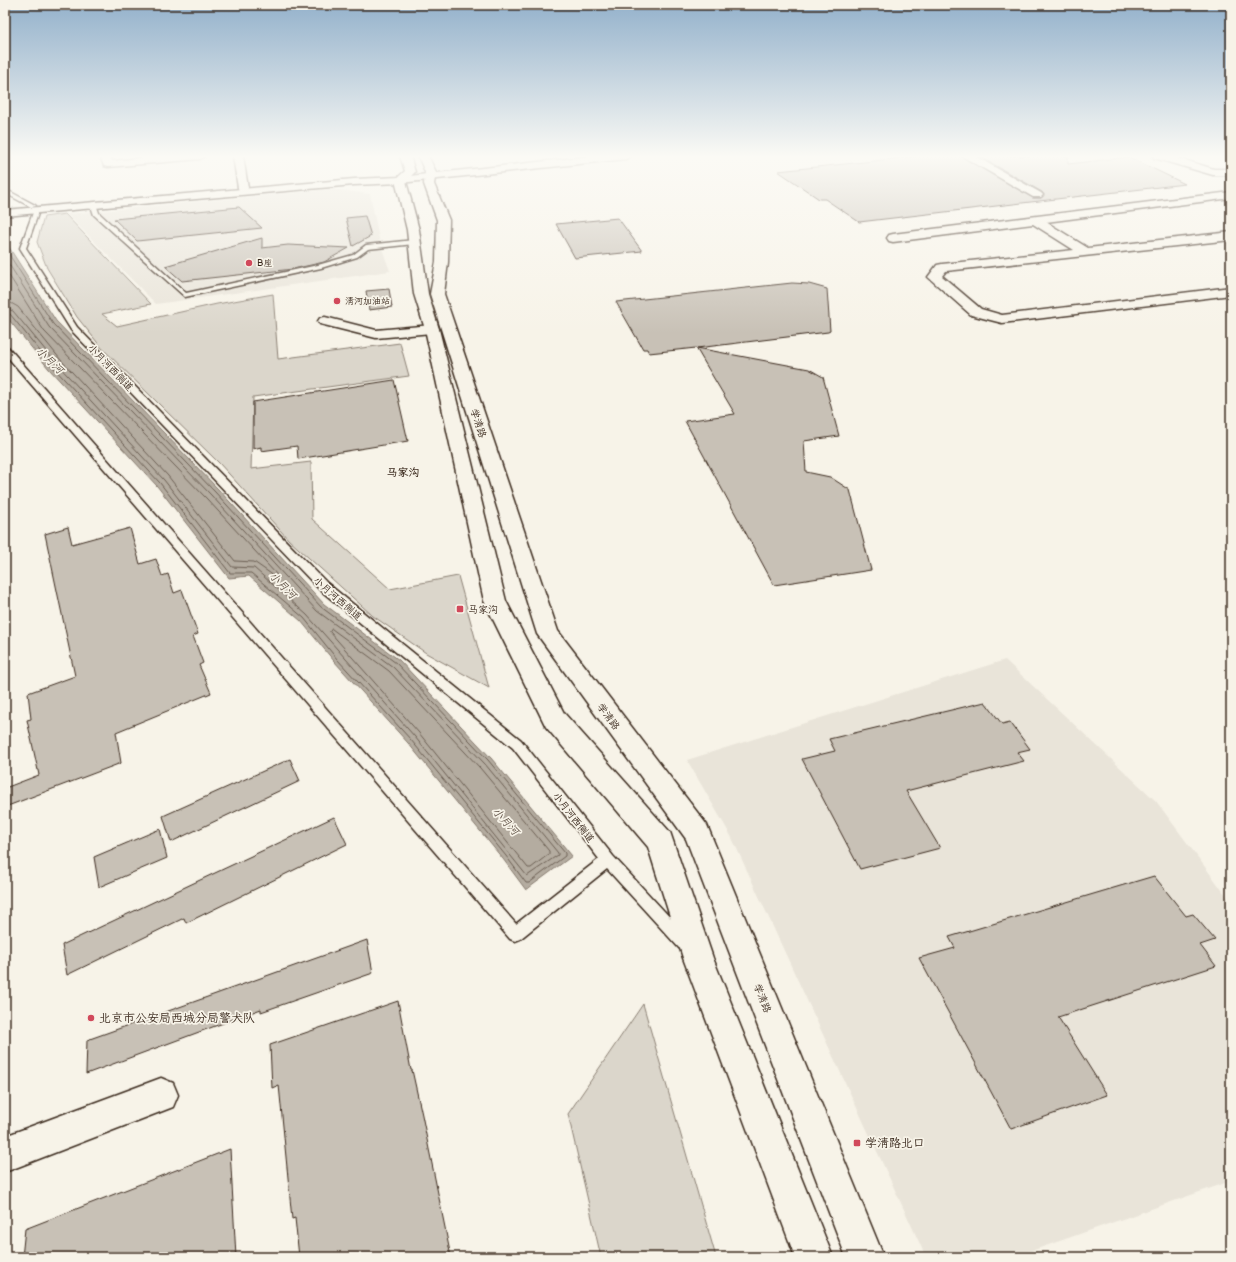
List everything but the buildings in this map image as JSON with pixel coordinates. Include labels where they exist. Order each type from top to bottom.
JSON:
[{"type":"main road","name":"学清路","points":[[415,215],[413,230],[421,294],[432,329],[495,601],[555,720],[660,841],[698,958],[814,1257]]},
{"type":"main road","name":"学清路","points":[[441,215],[443,220],[442,262],[437,294],[548,634],[698,833],[865,1257]]},
{"type":"main road","points":[[893,238],[1075,215]]},
{"type":"main road","points":[[1035,220],[1086,252]]},
{"type":"main road","points":[[1231,236],[942,268],[936,277],[976,312],[1002,319],[1231,291]]},
{"type":"main road","points":[[325,321],[376,334],[432,329]]},
{"type":"main road","points":[[5,1154],[161,1095]]},
{"type":"lane","name":"小月河西侧道","points":[[27,215],[23,248],[74,328],[323,586],[516,744],[608,860],[698,958]]},
{"type":"lane","points":[[97,215],[185,295],[319,267],[356,256],[366,248],[414,242]]},
{"type":"lane","points":[[5,349],[515,934],[608,860]]},
{"type":"shaded area","points":[[66,215],[151,304],[102,314],[117,326],[217,304],[273,294],[278,359],[400,343],[409,376],[253,397],[251,469],[311,462],[312,519],[390,589],[458,576],[489,688],[426,653],[373,616],[289,540],[219,463],[101,347],[77,317],[47,268],[37,242],[44,217]]},
{"type":"shaded area","points":[[68,215],[374,215],[380,243],[390,271],[156,304]]},
{"type":"shaded area","points":[[1005,660],[1156,801],[1231,902],[1231,1181],[1014,1257],[926,1257],[731,836],[687,760]]},
{"type":"shaded area","points":[[643,1004],[716,1257],[601,1257],[568,1114]]},
{"type":"water","name":"小月河","points":[[5,241],[56,321],[218,489],[324,604],[399,660],[491,758],[572,856],[526,890],[503,859],[408,743],[334,661],[301,621],[249,576],[229,578],[157,486],[49,369],[5,315]]},
{"type":"place","name":"B座","points":[[249,263]]},
{"type":"place","name":"清河加油站","points":[[337,301]]},
{"type":"place","name":"马家沟","points":[[460,609]]},
{"type":"place","name":"北京市公安局西城分局警犬队","points":[[91,1018]]},
{"type":"place","name":"学清路北口","points":[[857,1143]]},
{"type":"district","name":"马家沟","points":[[403,472]]}]
